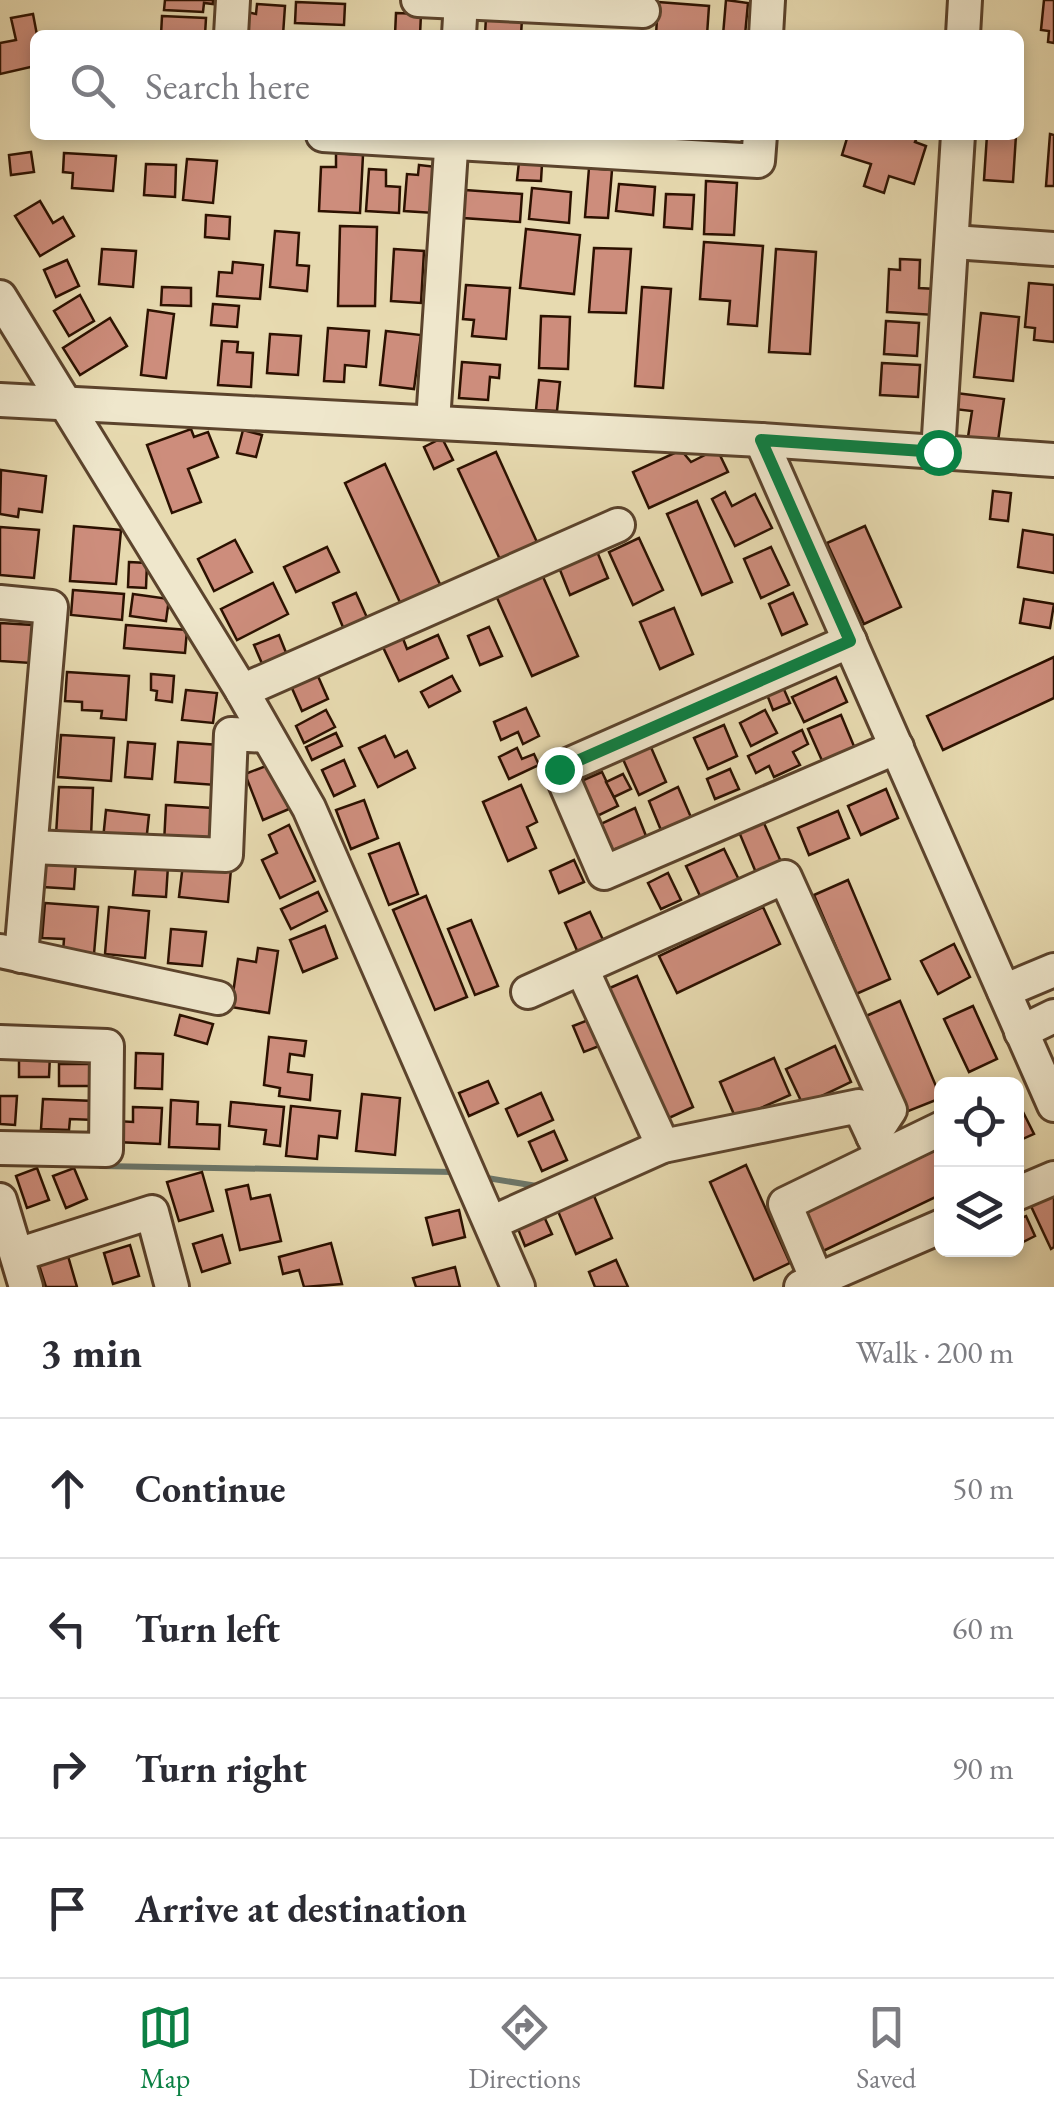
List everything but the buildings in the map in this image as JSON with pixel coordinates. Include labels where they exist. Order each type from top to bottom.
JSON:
[{"type":"street","points":[[231,30],[233,0]]},
{"type":"street","points":[[418,0],[460,13],[642,15]]},
{"type":"street","points":[[766,30],[768,0]]},
{"type":"street","points":[[963,30],[965,0]]},
{"type":"street","points":[[432,422],[452,140]]},
{"type":"street","points":[[488,140],[632,144],[758,161],[760,140]]},
{"type":"street","points":[[938,452],[958,140]]},
{"type":"street","points":[[953,242],[1054,249]]},
{"type":"street","points":[[0,296],[309,808],[518,1287]]},
{"type":"street","points":[[0,400],[761,440],[1054,460]]},
{"type":"street","points":[[761,440],[1054,1105]]},
{"type":"street","points":[[242,692],[618,525]]},
{"type":"street","points":[[0,602],[51,607],[31,846],[11,954],[218,998]]},
{"type":"street","points":[[850,641],[559,769],[604,873],[896,748]]},
{"type":"street","points":[[31,846],[226,854],[231,734],[267,736]]},
{"type":"street","points":[[528,992],[785,876],[890,1110],[878,1146]]},
{"type":"street","points":[[582,969],[663,1146]]},
{"type":"street","points":[[1004,991],[1054,970]]},
{"type":"street","points":[[1021,1032],[1054,1016]]},
{"type":"street","points":[[0,1042],[107,1046],[106,1150],[0,1148]]},
{"type":"street","points":[[490,1223],[663,1146],[859,1106],[878,1146]]},
{"type":"street","points":[[934,1130],[878,1146],[785,1204],[809,1284],[934,1229]]},
{"type":"street","points":[[1024,1191],[1054,1178]]},
{"type":"street","points":[[0,1200],[26,1287]]},
{"type":"street","points":[[17,1255],[152,1212],[172,1287]]},
{"type":"waterway","points":[[101,1166],[454,1172]]},
{"type":"waterway","points":[[481,1177],[543,1187]]},
{"type":"route","points":[[559,769],[850,641],[761,440],[938,452]]}]
